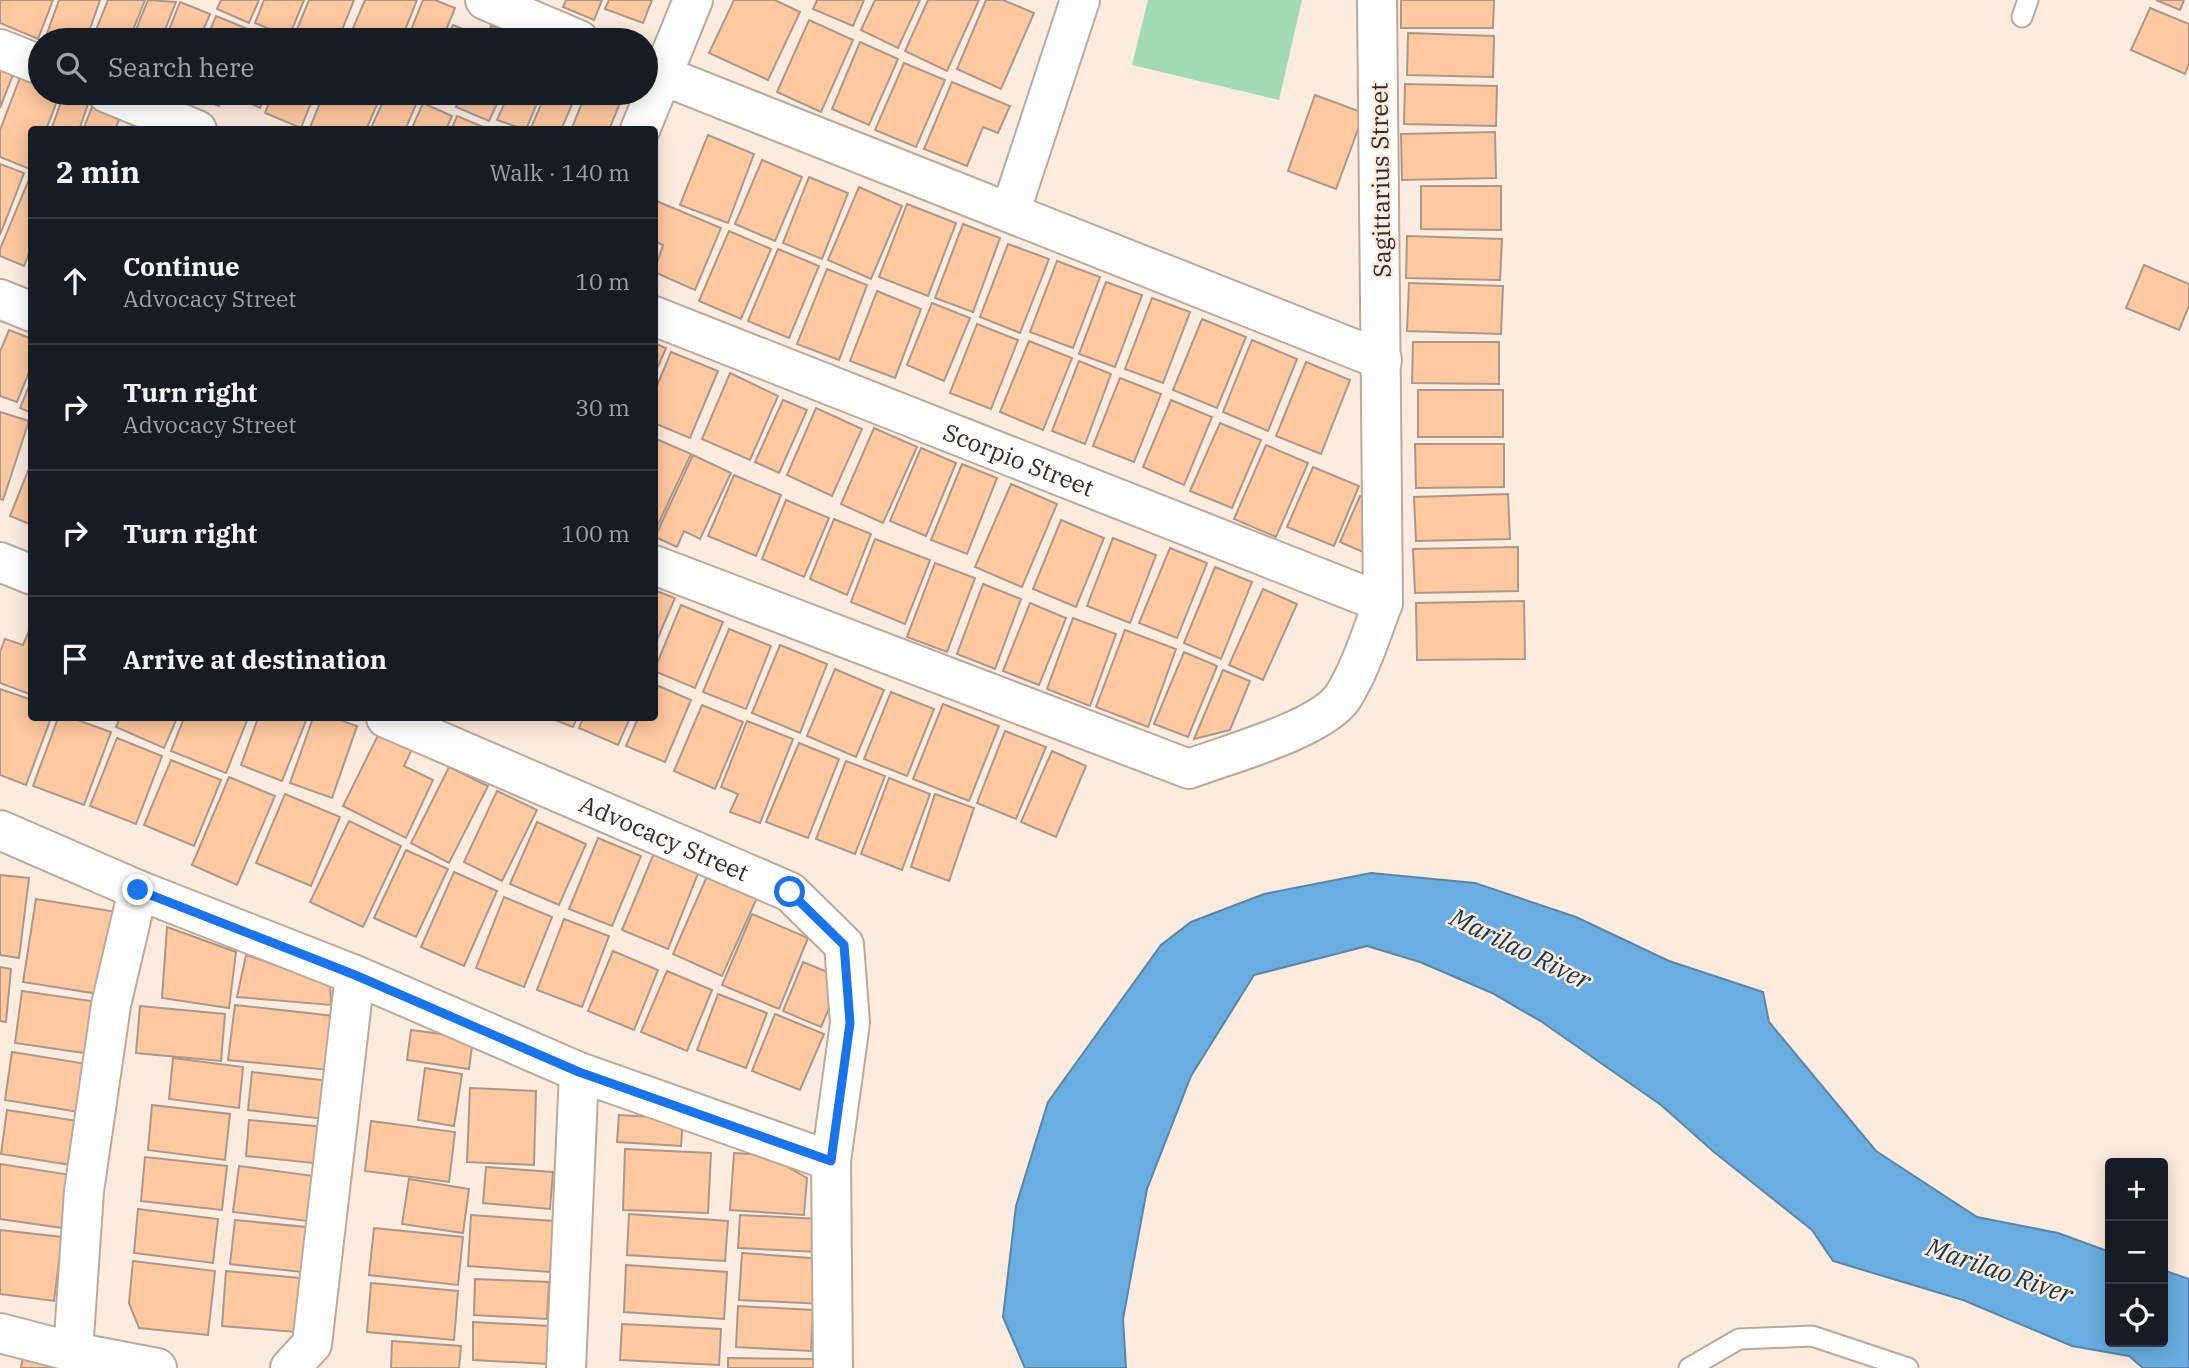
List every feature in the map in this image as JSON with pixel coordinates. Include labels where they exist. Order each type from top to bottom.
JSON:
[{"type":"street","points":[[485,0],[551,28]]},
{"type":"street","points":[[658,63],[693,0]]},
{"type":"street","name":"Sagittarius Street","points":[[1377,0],[1383,603]]},
{"type":"street","points":[[1010,213],[1073,2]]},
{"type":"street","points":[[0,49],[28,60]]},
{"type":"street","points":[[658,74],[1382,360]]},
{"type":"street","points":[[136,105],[187,126]]},
{"type":"street","points":[[641,126],[646,105]]},
{"type":"street","points":[[0,299],[28,310]]},
{"type":"street","name":"Scorpio Street","points":[[658,318],[1383,603]]},
{"type":"street","points":[[0,562],[28,573]]},
{"type":"street","points":[[658,567],[1189,769],[1313,723],[1332,707],[1341,699],[1360,664],[1383,603]]},
{"type":"street","name":"Advocacy Street","points":[[397,721],[790,892],[844,945],[850,1023],[831,1161],[833,1368]]},
{"type":"street","points":[[0,830],[138,890],[355,975],[579,1072],[831,1161]]},
{"type":"street","points":[[73,1352],[83,1191],[111,1006],[138,890]]},
{"type":"street","points":[[290,1368],[312,1344],[355,975]]},
{"type":"street","points":[[566,1368],[579,1072]]},
{"type":"street","points":[[0,1333],[73,1352],[157,1368]]},
{"type":"lane","points":[[1689,1368],[1739,1339],[1812,1336],[1908,1368]]},
{"type":"green space","points":[[1148,0],[1302,0],[1279,100],[1132,65]]},
{"type":"water","name":"Marilao River","points":[[1371,873],[1475,883],[1576,917],[1669,961],[1763,992],[1769,1022],[1876,1151],[1977,1217],[2058,1233],[2105,1250],[2105,1347],[2168,1347],[2168,1272],[2189,1279],[2189,1368],[2143,1368],[2129,1356],[2072,1346],[1963,1300],[1833,1261],[1812,1230],[1714,1152],[1661,1105],[1542,1022],[1492,993],[1420,962],[1367,946],[1254,975],[1191,1076],[1147,1189],[1123,1319],[1126,1368],[1025,1368],[1003,1317],[1016,1206],[1048,1102],[1161,945],[1191,922],[1264,894]]},
{"type":"building","points":[[0,0],[53,0],[42,28],[28,28],[28,35],[0,23]]},
{"type":"building","points":[[59,0],[100,0],[90,28],[49,28]]},
{"type":"building","points":[[108,0],[145,0],[134,28],[97,28]]},
{"type":"building","points":[[148,0],[176,2],[166,28],[137,28]]},
{"type":"building","points":[[221,0],[259,0],[249,23],[217,9]]},
{"type":"building","points":[[264,0],[304,0],[293,28],[267,28],[255,23]]},
{"type":"building","points":[[309,0],[354,0],[343,28],[298,28]]},
{"type":"building","points":[[365,0],[417,0],[406,28],[353,28]]},
{"type":"building","points":[[423,0],[435,0],[455,8],[447,28],[412,28]]},
{"type":"building","points":[[566,0],[602,0],[594,20],[563,7]]},
{"type":"building","points":[[609,0],[652,0],[643,23],[605,9]]},
{"type":"building","points":[[734,0],[775,0],[800,12],[768,80],[709,53]]},
{"type":"building","points":[[817,0],[864,0],[853,26],[813,9]]},
{"type":"building","points":[[875,0],[920,0],[898,48],[861,30]]},
{"type":"building","points":[[928,0],[979,0],[947,71],[905,51]]},
{"type":"building","points":[[986,0],[1003,0],[1034,13],[1001,89],[957,69]]},
{"type":"building","points":[[1401,0],[1494,0],[1493,28],[1401,28]]},
{"type":"building","points":[[2156,0],[2184,0],[2180,10]]},
{"type":"building","points":[[180,2],[210,14],[204,28],[170,28]]},
{"type":"building","points":[[2150,8],[2189,24],[2189,64],[2185,74],[2131,50]]},
{"type":"building","points":[[216,16],[246,28],[211,28]]},
{"type":"building","points":[[809,20],[853,40],[821,112],[777,92]]},
{"type":"building","points":[[1408,33],[1494,36],[1493,77],[1407,75]]},
{"type":"building","points":[[860,42],[898,59],[869,125],[832,109]]},
{"type":"building","points":[[904,63],[945,80],[916,147],[875,130]]},
{"type":"building","points":[[0,67],[14,72],[0,108]]},
{"type":"building","points":[[21,75],[28,78],[28,105],[55,105],[48,126],[28,126],[28,168],[0,157],[0,130]]},
{"type":"building","points":[[952,82],[1010,106],[998,133],[983,127],[967,166],[924,149]]},
{"type":"building","points":[[1405,84],[1497,86],[1496,126],[1404,124]]},
{"type":"building","points":[[1315,95],[1364,113],[1336,189],[1288,171]]},
{"type":"building","points":[[60,105],[88,105],[80,126],[52,126]]},
{"type":"building","points":[[268,105],[310,105],[302,126],[265,113]]},
{"type":"building","points":[[319,105],[377,105],[368,126],[311,126]]},
{"type":"building","points":[[381,105],[416,105],[407,126],[372,126]]},
{"type":"building","points":[[422,105],[452,116],[448,126],[413,126]]},
{"type":"building","points":[[457,105],[496,105],[489,121],[456,107]]},
{"type":"building","points":[[504,105],[536,105],[528,126],[514,126],[497,120]]},
{"type":"building","points":[[541,105],[572,105],[563,126],[532,126]]},
{"type":"building","points":[[581,105],[619,105],[611,126],[573,126]]},
{"type":"building","points":[[92,107],[120,117],[117,126],[85,126]]},
{"type":"building","points":[[457,116],[481,126],[453,126]]},
{"type":"building","points":[[1495,132],[1496,178],[1402,180],[1401,134]]},
{"type":"building","points":[[708,135],[754,154],[728,223],[680,205]]},
{"type":"building","points":[[762,160],[802,177],[775,241],[735,224]]},
{"type":"building","points":[[0,164],[24,173],[0,235]]},
{"type":"building","points":[[809,177],[848,193],[822,259],[783,243]]},
{"type":"building","points":[[28,182],[28,256],[24,266],[0,256],[0,249]]},
{"type":"building","points":[[1421,186],[1501,186],[1501,230],[1421,229]]},
{"type":"building","points":[[859,187],[902,206],[871,279],[828,260]]},
{"type":"building","points":[[658,202],[721,228],[695,290],[658,274],[658,260],[663,245],[658,243]]},
{"type":"building","points":[[907,204],[956,223],[928,296],[879,277]]},
{"type":"building","points":[[963,224],[1000,238],[973,312],[935,298]]},
{"type":"building","points":[[729,231],[771,249],[741,319],[699,301]]},
{"type":"building","points":[[1407,236],[1502,239],[1500,280],[1406,278]]},
{"type":"building","points":[[1008,244],[1049,259],[1020,333],[980,317]]},
{"type":"building","points":[[778,249],[819,266],[789,338],[748,321]]},
{"type":"building","points":[[1057,261],[1100,277],[1073,348],[1030,332]]},
{"type":"building","points":[[2144,265],[2189,284],[2189,306],[2179,330],[2126,308]]},
{"type":"building","points":[[827,269],[867,285],[839,360],[797,344]]},
{"type":"building","points":[[1106,282],[1142,295],[1115,367],[1079,354]]},
{"type":"building","points":[[1409,283],[1503,286],[1501,334],[1407,331]]},
{"type":"building","points":[[877,291],[921,309],[895,378],[850,361]]},
{"type":"building","points":[[1152,298],[1190,312],[1163,383],[1125,369]]},
{"type":"building","points":[[932,303],[970,318],[944,381],[907,365]]},
{"type":"building","points":[[1202,319],[1246,337],[1217,408],[1173,390]]},
{"type":"building","points":[[977,324],[1018,340],[991,409],[950,393]]},
{"type":"building","points":[[9,330],[28,337],[28,375],[17,402],[0,396],[0,352]]},
{"type":"building","points":[[1252,340],[1297,359],[1268,431],[1223,412]]},
{"type":"building","points":[[1029,341],[1072,358],[1043,430],[1000,412]]},
{"type":"building","points":[[1413,342],[1499,342],[1499,384],[1412,383]]},
{"type":"building","points":[[658,345],[666,348],[658,367]]},
{"type":"building","points":[[671,352],[718,371],[690,438],[658,425],[658,383]]},
{"type":"building","points":[[1079,361],[1111,374],[1085,444],[1052,431]]},
{"type":"building","points":[[1306,362],[1350,380],[1321,454],[1276,436]]},
{"type":"building","points":[[730,373],[778,396],[750,460],[702,439]]},
{"type":"building","points":[[1120,378],[1161,394],[1134,462],[1093,446]]},
{"type":"building","points":[[28,389],[28,411],[20,408]]},
{"type":"building","points":[[1418,390],[1503,390],[1503,437],[1418,437]]},
{"type":"building","points":[[783,400],[807,410],[779,473],[755,462]]},
{"type":"building","points":[[1171,400],[1212,417],[1184,485],[1143,467]]},
{"type":"building","points":[[816,408],[862,429],[832,496],[787,475]]},
{"type":"building","points":[[0,412],[28,421],[28,424],[3,500],[0,499]]},
{"type":"building","points":[[1220,423],[1261,440],[1232,508],[1190,491]]},
{"type":"building","points":[[874,428],[917,447],[883,523],[841,504]]},
{"type":"building","points":[[658,440],[691,454],[658,524]]},
{"type":"building","points":[[1415,444],[1504,444],[1504,487],[1416,488]]},
{"type":"building","points":[[1266,445],[1308,463],[1276,537],[1234,519]]},
{"type":"building","points":[[921,448],[956,463],[926,536],[890,521]]},
{"type":"building","points":[[693,455],[731,473],[700,539],[684,531],[677,547],[658,538],[658,531]]},
{"type":"building","points":[[962,464],[997,478],[967,554],[931,540]]},
{"type":"building","points":[[1313,467],[1359,486],[1334,546],[1287,527]]},
{"type":"building","points":[[28,471],[28,523],[10,516]]},
{"type":"building","points":[[734,475],[781,495],[756,556],[708,536]]},
{"type":"building","points":[[1011,484],[1057,504],[1022,587],[975,567]]},
{"type":"building","points":[[1508,494],[1510,539],[1416,541],[1414,497]]},
{"type":"building","points":[[1360,496],[1367,498],[1363,552],[1340,542]]},
{"type":"building","points":[[786,500],[829,518],[804,577],[762,559]]},
{"type":"building","points":[[834,519],[871,534],[847,595],[810,579]]},
{"type":"building","points":[[1061,520],[1104,538],[1076,607],[1033,589]]},
{"type":"building","points":[[1113,538],[1156,555],[1130,623],[1087,606]]},
{"type":"building","points":[[875,539],[930,560],[905,624],[851,602]]},
{"type":"building","points":[[1518,547],[1518,591],[1415,593],[1413,549]]},
{"type":"building","points":[[1170,548],[1207,563],[1177,638],[1139,623]]},
{"type":"building","points":[[935,563],[975,578],[947,652],[907,637]]},
{"type":"building","points":[[1215,567],[1252,582],[1221,659],[1184,643]]},
{"type":"building","points":[[983,584],[1021,599],[995,669],[957,654]]},
{"type":"building","points":[[1263,589],[1297,604],[1263,680],[1229,665]]},
{"type":"building","points":[[658,592],[675,598],[658,638]]},
{"type":"building","points":[[1524,601],[1525,659],[1417,660],[1416,603]]},
{"type":"building","points":[[1030,603],[1066,618],[1039,685],[1003,671]]},
{"type":"building","points":[[681,605],[723,622],[695,688],[658,673],[658,661]]},
{"type":"building","points":[[1073,618],[1116,634],[1090,706],[1047,689]]},
{"type":"building","points":[[729,629],[771,646],[746,709],[703,692]]},
{"type":"building","points":[[1125,630],[1176,649],[1148,727],[1096,707]]},
{"type":"building","points":[[28,633],[28,694],[0,683],[0,652],[5,639],[23,645]]},
{"type":"building","points":[[780,645],[827,664],[800,733],[752,713]]},
{"type":"building","points":[[1184,652],[1217,666],[1188,737],[1154,724]]},
{"type":"building","points":[[835,669],[884,690],[856,757],[807,736]]},
{"type":"building","points":[[1223,670],[1250,681],[1230,730],[1194,739]]},
{"type":"building","points":[[658,686],[691,700],[665,762],[626,746],[637,721],[658,721]]},
{"type":"building","points":[[0,689],[28,699],[28,721],[50,721],[26,785],[0,775]]},
{"type":"building","points":[[891,692],[934,709],[907,776],[864,759]]},
{"type":"building","points":[[943,704],[999,726],[969,801],[913,779]]},
{"type":"building","points":[[702,705],[743,722],[715,789],[674,771]]},
{"type":"building","points":[[57,721],[80,721],[111,732],[84,805],[33,786]]},
{"type":"building","points":[[119,721],[176,721],[164,748],[116,727]]},
{"type":"building","points":[[183,721],[247,721],[226,773],[171,751]]},
{"type":"building","points":[[257,721],[306,721],[282,781],[241,765]]},
{"type":"building","points":[[312,721],[343,721],[357,726],[332,798],[290,783]]},
{"type":"building","points":[[385,721],[418,737],[404,766],[433,780],[406,838],[343,806]]},
{"type":"building","points":[[558,721],[576,721],[573,727]]},
{"type":"building","points":[[582,721],[629,721],[618,745],[579,728]]},
{"type":"building","points":[[747,721],[793,739],[760,823],[730,812],[738,794],[721,787]]},
{"type":"building","points":[[1005,731],[1046,747],[1016,819],[977,803]]},
{"type":"building","points":[[117,738],[162,756],[136,824],[90,806]]},
{"type":"building","points":[[799,743],[839,759],[808,838],[766,822]]},
{"type":"building","points":[[1052,751],[1086,766],[1056,837],[1021,822]]},
{"type":"building","points":[[171,760],[221,780],[194,846],[144,825]]},
{"type":"building","points":[[846,761],[885,776],[855,854],[816,839]]},
{"type":"building","points":[[449,767],[488,786],[449,863],[411,843]]},
{"type":"building","points":[[229,777],[275,796],[237,885],[192,865]]},
{"type":"building","points":[[889,778],[930,794],[902,870],[861,854]]},
{"type":"building","points":[[497,791],[537,810],[502,881],[464,862]]},
{"type":"building","points":[[285,794],[340,817],[311,886],[256,863]]},
{"type":"building","points":[[935,794],[974,808],[949,881],[911,867]]},
{"type":"building","points":[[349,821],[401,846],[363,927],[310,902]]},
{"type":"building","points":[[537,822],[586,844],[559,905],[510,884]]},
{"type":"building","points":[[598,838],[641,856],[612,926],[569,909]]},
{"type":"building","points":[[406,850],[448,869],[416,937],[374,918]]},
{"type":"building","points":[[654,853],[699,871],[668,949],[622,930]]},
{"type":"building","points":[[714,860],[764,882],[722,976],[673,954]]},
{"type":"building","points":[[454,872],[497,891],[464,966],[421,947]]},
{"type":"building","points":[[0,875],[29,878],[19,958],[0,955]]},
{"type":"building","points":[[504,897],[552,917],[524,987],[476,968]]},
{"type":"building","points":[[36,899],[117,912],[105,995],[23,982]]},
{"type":"building","points":[[752,914],[808,938],[779,1009],[722,985]]},
{"type":"building","points":[[564,919],[609,936],[582,1007],[537,990]]},
{"type":"building","points":[[167,927],[236,952],[229,1008],[162,998]]},
{"type":"building","points":[[613,951],[658,970],[634,1030],[588,1011]]},
{"type":"building","points":[[246,955],[330,984],[331,1005],[237,997]]},
{"type":"building","points":[[803,962],[842,978],[821,1027],[783,1011]]},
{"type":"building","points":[[0,967],[11,969],[6,1022],[0,1021]]},
{"type":"building","points":[[667,971],[712,990],[687,1051],[641,1032]]},
{"type":"building","points":[[22,991],[98,1002],[91,1054],[15,1043]]},
{"type":"building","points":[[718,994],[767,1013],[746,1068],[697,1050]]},
{"type":"building","points":[[235,1005],[334,1016],[329,1070],[228,1060]]},
{"type":"building","points":[[140,1006],[225,1014],[221,1061],[136,1053]]},
{"type":"building","points":[[775,1014],[824,1034],[800,1090],[752,1071]]},
{"type":"building","points":[[411,1030],[473,1038],[469,1069],[407,1060]]},
{"type":"building","points":[[12,1052],[87,1064],[79,1112],[5,1100]]},
{"type":"building","points":[[173,1058],[243,1067],[239,1108],[169,1099]]},
{"type":"building","points":[[425,1068],[462,1074],[454,1126],[418,1120]]},
{"type":"building","points":[[252,1072],[329,1081],[324,1119],[248,1110]]},
{"type":"building","points":[[470,1088],[536,1091],[534,1165],[467,1162]]},
{"type":"building","points":[[152,1105],[230,1114],[225,1160],[148,1150]]},
{"type":"building","points":[[7,1110],[78,1121],[71,1165],[1,1154]]},
{"type":"building","points":[[619,1115],[683,1119],[681,1146],[617,1142]]},
{"type":"building","points":[[249,1120],[326,1127],[323,1164],[246,1156]]},
{"type":"building","points":[[371,1121],[455,1132],[449,1182],[365,1171]]},
{"type":"building","points":[[625,1149],[711,1153],[708,1213],[623,1210]]},
{"type":"building","points":[[734,1153],[766,1155],[807,1178],[804,1215],[730,1210]]},
{"type":"building","points":[[145,1157],[227,1166],[222,1210],[141,1201]]},
{"type":"building","points":[[0,1164],[71,1175],[63,1228],[0,1219]]},
{"type":"building","points":[[239,1166],[321,1177],[315,1222],[233,1212]]},
{"type":"building","points":[[486,1167],[553,1172],[550,1209],[483,1203]]},
{"type":"building","points":[[409,1179],[469,1189],[463,1233],[402,1224]]},
{"type":"building","points":[[138,1209],[218,1219],[213,1263],[134,1253]]},
{"type":"building","points":[[629,1214],[728,1221],[725,1261],[627,1255]]},
{"type":"building","points":[[471,1215],[554,1221],[550,1272],[468,1266]]},
{"type":"building","points":[[740,1215],[819,1219],[818,1252],[738,1248]]},
{"type":"building","points":[[235,1220],[316,1228],[311,1273],[230,1264]]},
{"type":"building","points":[[374,1228],[463,1237],[458,1285],[369,1275]]},
{"type":"building","points":[[0,1230],[62,1237],[54,1301],[0,1294]]},
{"type":"building","points":[[742,1253],[824,1259],[824,1304],[739,1300]]},
{"type":"building","points":[[133,1261],[215,1271],[208,1335],[139,1328],[129,1303]]},
{"type":"building","points":[[626,1265],[727,1272],[724,1319],[624,1312]]},
{"type":"building","points":[[226,1271],[300,1278],[296,1332],[222,1326]]},
{"type":"building","points":[[475,1279],[549,1282],[547,1319],[474,1315]]},
{"type":"building","points":[[371,1283],[458,1291],[454,1340],[367,1332]]},
{"type":"building","points":[[738,1306],[813,1310],[811,1351],[736,1347]]},
{"type":"building","points":[[473,1322],[551,1326],[549,1364],[473,1360]]},
{"type":"building","points":[[622,1324],[721,1329],[719,1365],[620,1360]]},
{"type":"building","points":[[392,1341],[461,1346],[459,1368],[391,1368]]},
{"type":"building","points":[[23,1357],[68,1368],[21,1368]]},
{"type":"building","points":[[728,1358],[816,1359],[816,1368],[728,1368]]},
{"type":"route","points":[[138,890],[355,975],[579,1072],[831,1161],[850,1023],[844,945],[790,892]]}]
